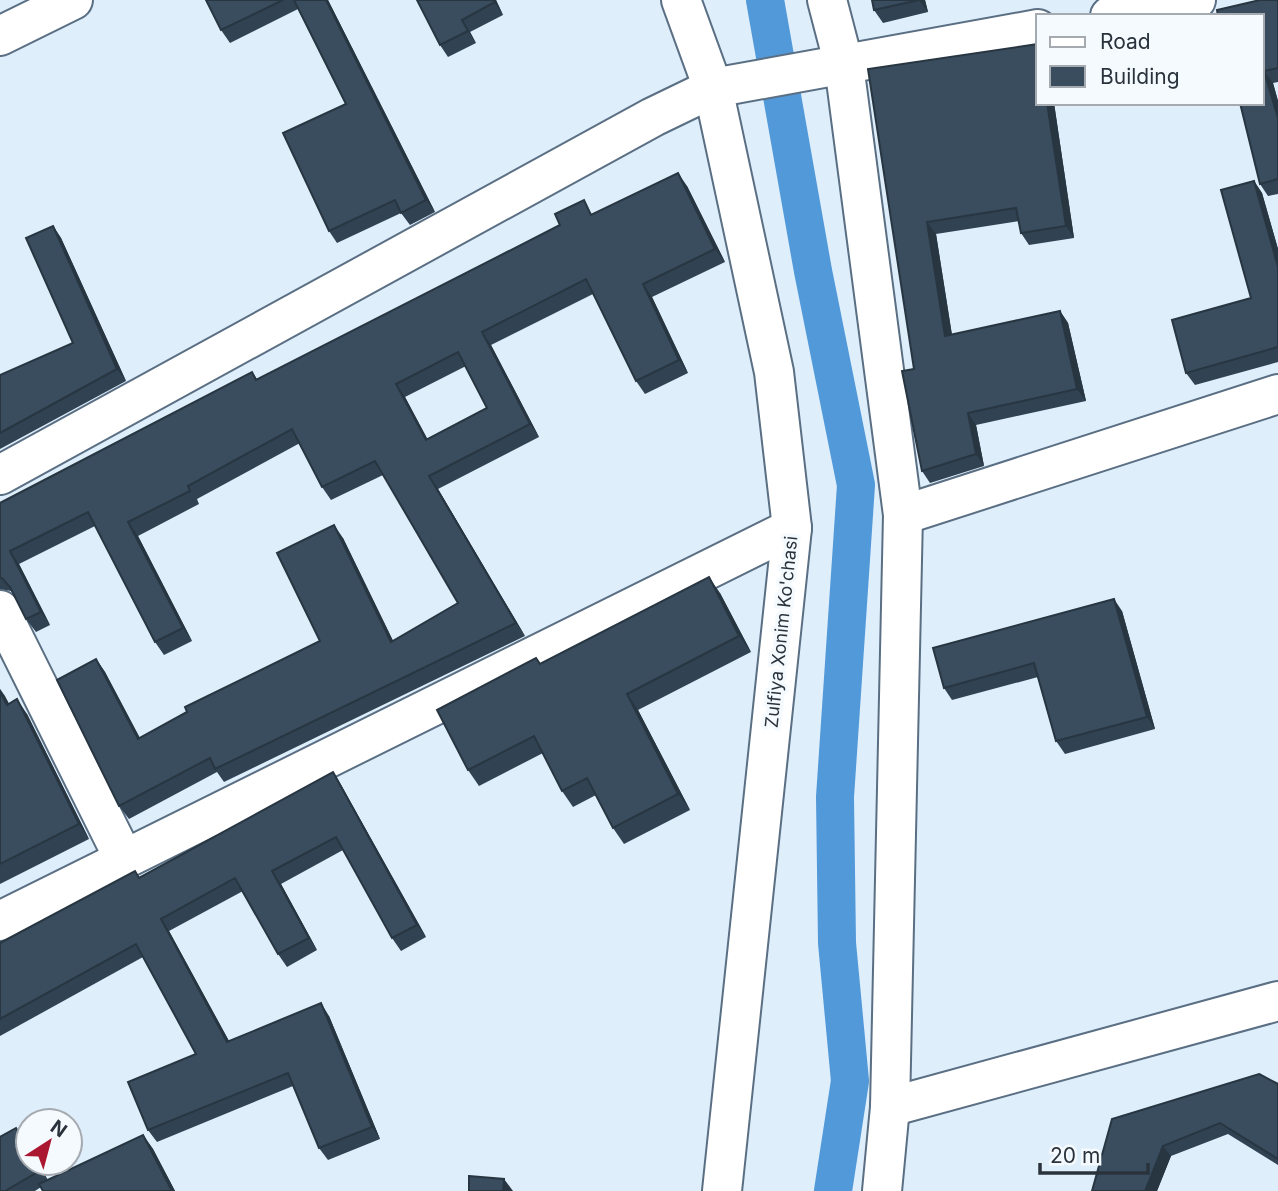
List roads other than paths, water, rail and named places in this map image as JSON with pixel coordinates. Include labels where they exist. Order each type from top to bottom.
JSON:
[{"type":"street","points":[[0,36],[73,0]]},
{"type":"street","name":"Zulfiya Xonim Ko'chasi","points":[[681,0],[713,88],[774,372],[792,528],[722,1191]]},
{"type":"street","points":[[827,0],[844,65],[903,515],[890,1107],[882,1191]]},
{"type":"street","points":[[1121,14],[1196,0]]},
{"type":"street","points":[[0,475],[653,117],[713,88],[1036,29]]},
{"type":"street","points":[[903,515],[1278,394]]},
{"type":"street","points":[[0,921],[792,528]]},
{"type":"street","points":[[0,610],[124,859]]},
{"type":"street","points":[[890,1107],[1278,1001]]},
{"type":"waterway","points":[[765,0],[813,271],[856,485],[835,797],[837,943],[850,1081],[833,1191]]}]
